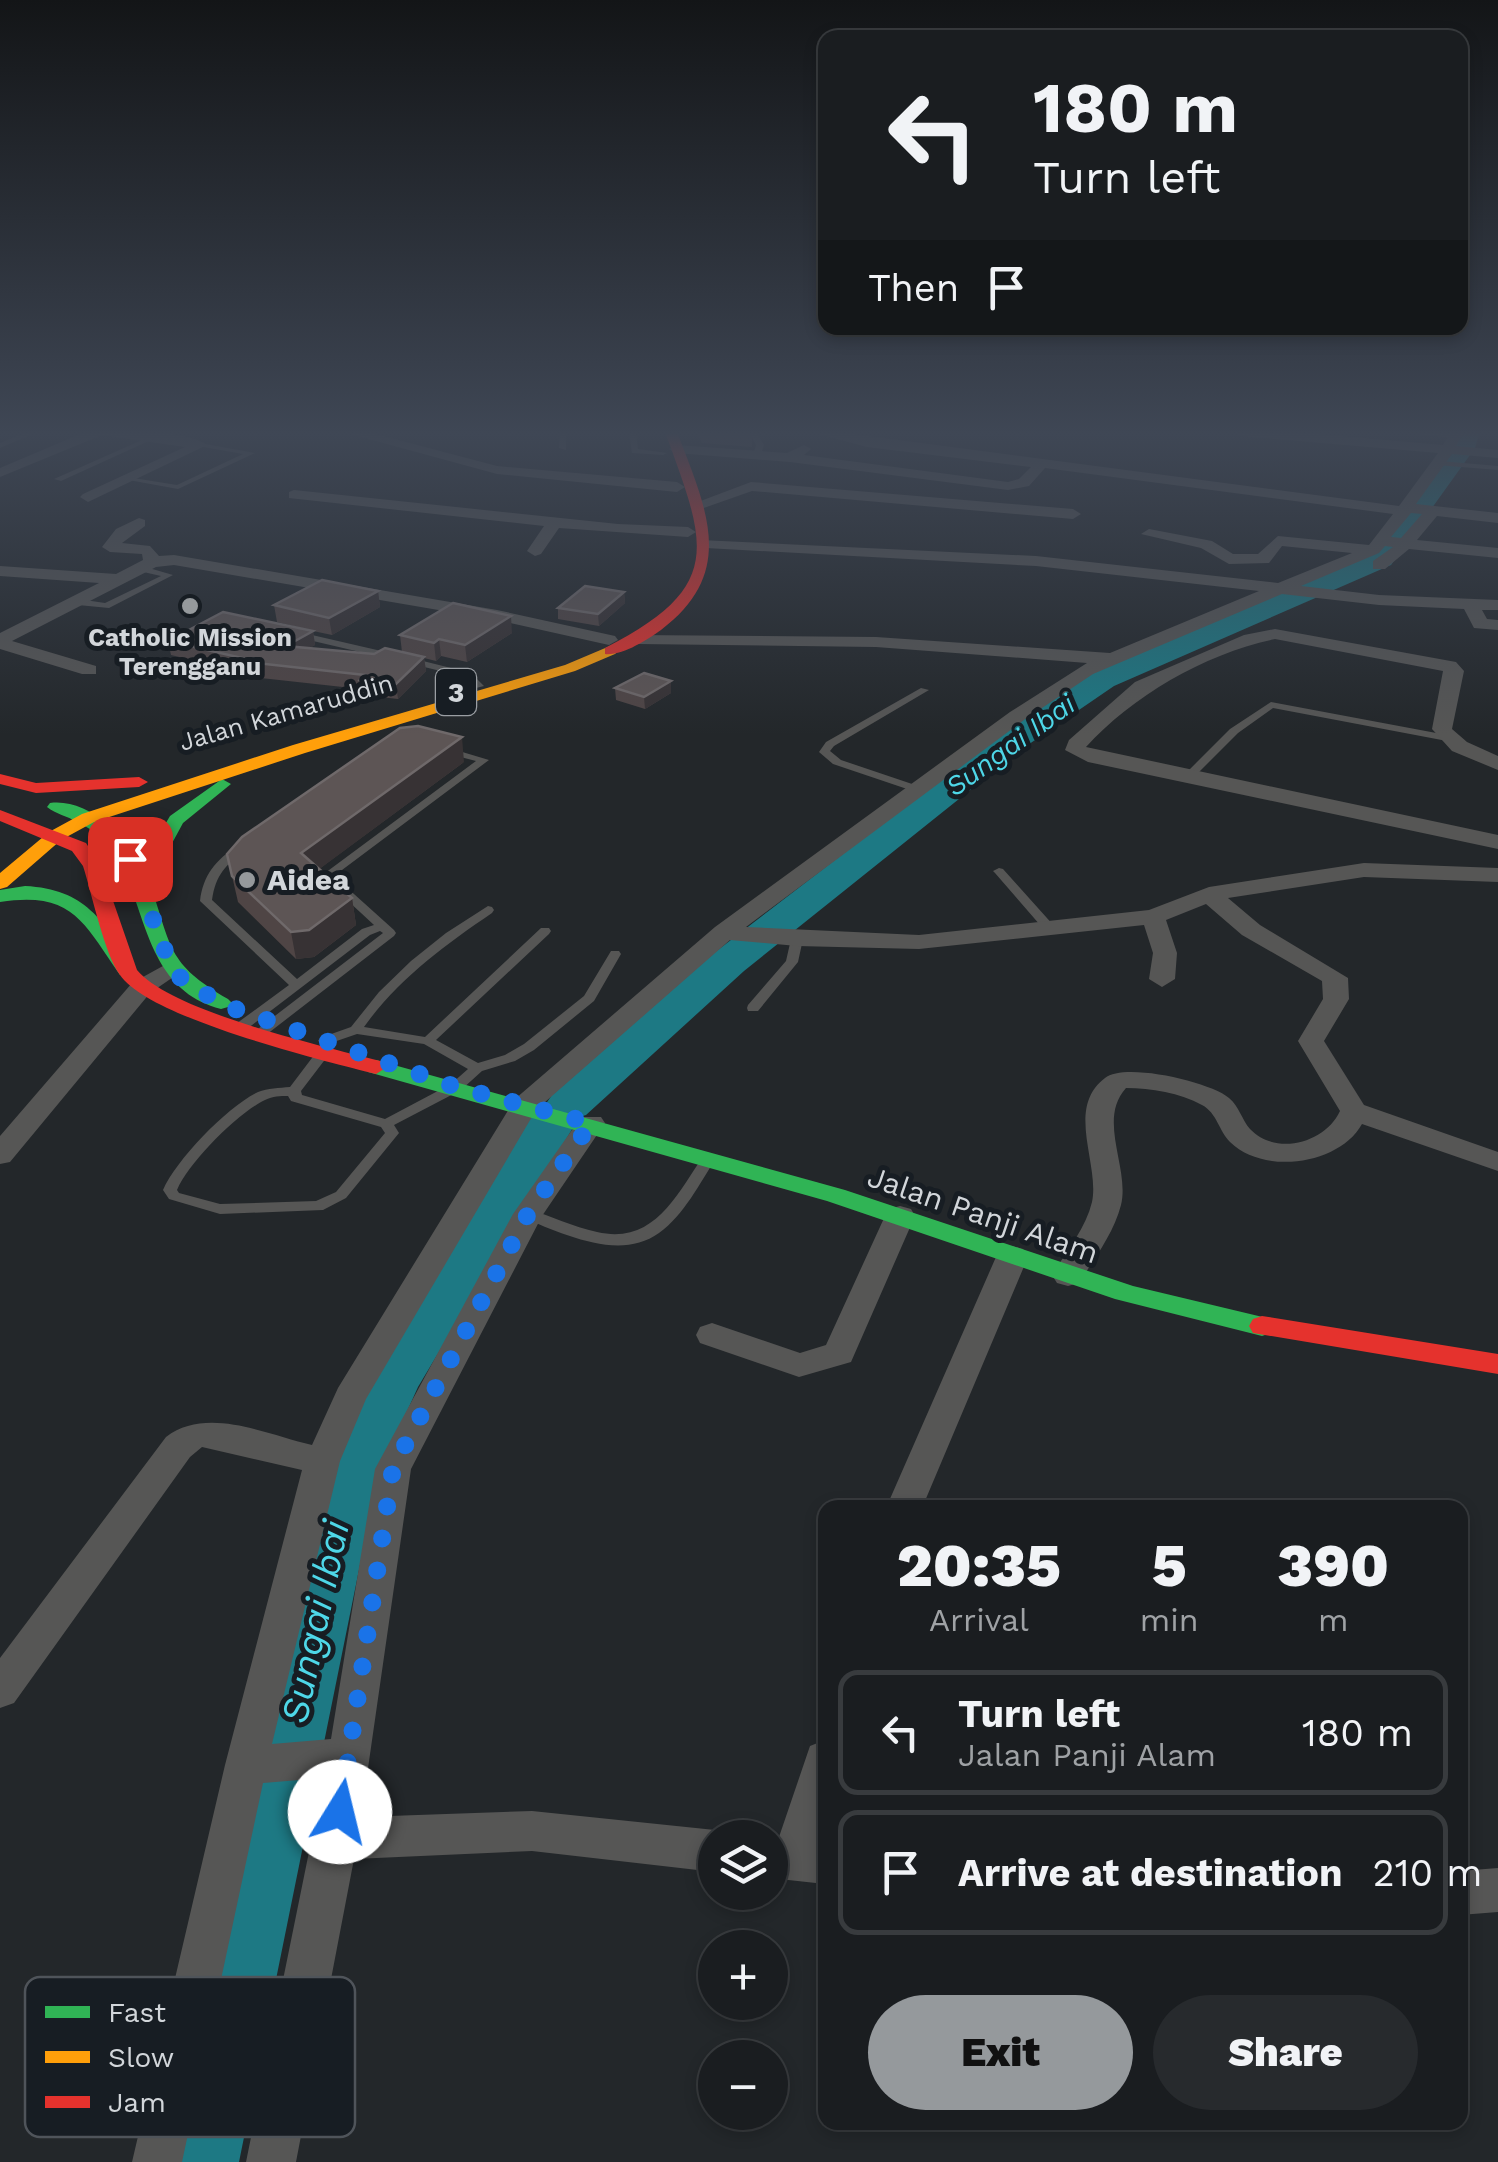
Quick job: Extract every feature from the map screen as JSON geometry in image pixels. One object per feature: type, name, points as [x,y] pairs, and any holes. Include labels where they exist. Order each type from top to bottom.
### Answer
[{"type":"main road","name":"Jalan Kamaruddin","points":[[88,818],[299,749],[570,668],[638,639],[678,610],[704,572],[695,533]]},
{"type":"main road","name":"Jalan Kamaruddin","points":[[29,826],[61,809],[141,782],[479,686],[610,640],[664,603],[679,583],[697,533]]},
{"type":"main road","points":[[138,888],[168,833],[188,810],[241,774],[299,749]]},
{"type":"main road","points":[[0,779],[36,788],[141,782]]},
{"type":"main road","points":[[0,788],[88,818],[113,834],[130,859],[172,969]]},
{"type":"main road","points":[[0,815],[79,847],[92,866],[134,979]]},
{"type":"main road","name":"3","points":[[0,883],[55,836],[88,818]]},
{"type":"main road","name":"3","points":[[0,841],[29,826]]},
{"type":"main road","points":[[0,896],[51,888],[70,896],[134,979]]},
{"type":"main road","name":"Jalan Panji Alam","points":[[172,969],[186,983],[256,1026]]},
{"type":"main road","name":"Jalan Panji Alam","points":[[134,979],[256,1026],[900,1216],[1136,1298],[1242,1322],[1498,1364]]},
{"type":"street","points":[[124,533],[109,544],[149,551],[147,565]]},
{"type":"street","points":[[535,552],[548,533]]},
{"type":"street","points":[[658,533],[1294,585],[1324,594],[1474,611],[1498,605]]},
{"type":"street","points":[[203,1977],[322,1461],[350,1397],[525,1105],[725,932],[1086,670],[1294,585],[1380,544],[1388,533]]},
{"type":"street","points":[[1324,594],[1393,557],[1413,533]]},
{"type":"street","points":[[1149,534],[1206,544],[1220,556],[1255,562],[1294,585]]},
{"type":"street","points":[[1255,562],[1278,541],[1404,543],[1498,552]]},
{"type":"street","points":[[0,641],[147,565],[174,560],[497,615],[610,640]]},
{"type":"street","points":[[0,571],[121,579]]},
{"type":"street","points":[[1474,611],[1480,624],[1498,625]]},
{"type":"street","points":[[1498,764],[1448,738],[1442,729],[1455,671],[1449,666],[1292,635],[1261,636],[1142,686],[1076,744],[1075,750],[1088,756],[1498,842]]},
{"type":"street","points":[[638,639],[895,642],[1112,659]]},
{"type":"street","points":[[0,641],[89,670]]},
{"type":"street","points":[[725,932],[796,939],[919,942],[1153,918],[1209,894],[1364,870],[1498,875]]},
{"type":"street","points":[[1209,894],[1251,930],[1335,978],[1336,1000],[1312,1041],[1354,1111],[1498,1162]]},
{"type":"street","points":[[1153,918],[1165,953],[1162,980]]},
{"type":"street","points":[[0,1155],[134,979],[172,969]]},
{"type":"street","points":[[1068,1276],[1107,1205],[1100,1123],[1112,1086],[1121,1079],[1135,1078],[1211,1098],[1222,1106],[1241,1137],[1263,1148],[1294,1152],[1319,1147],[1343,1132],[1354,1111]]},
{"type":"street","points":[[308,1977],[336,1839],[333,1759],[393,1468],[528,1214],[591,1123]]},
{"type":"street","points":[[712,1335],[799,1365],[839,1353],[900,1216]]},
{"type":"street","points":[[907,1500],[1012,1257]]},
{"type":"street","points":[[0,1690],[178,1447],[191,1437],[206,1433],[322,1461]]},
{"type":"street","points":[[255,1764],[333,1759]]},
{"type":"street","points":[[796,1860],[818,1783]]},
{"type":"street","points":[[336,1839],[532,1831],[698,1849]]},
{"type":"street","points":[[1468,1892],[1498,1890]]},
{"type":"street","points":[[158,2162],[164,2137]]},
{"type":"street","points":[[271,2162],[276,2137]]},
{"type":"lane","points":[[78,602],[106,606],[169,574],[147,565]]},
{"type":"lane","points":[[279,630],[468,675],[479,686]]},
{"type":"lane","points":[[918,789],[837,762],[824,752],[830,744],[924,690]]},
{"type":"lane","points":[[1188,777],[1234,730],[1271,705],[1448,738]]},
{"type":"lane","points":[[331,740],[376,735],[391,738]]},
{"type":"lane","points":[[256,1026],[390,933],[327,876],[484,760],[437,748]]},
{"type":"lane","points":[[256,838],[222,860],[208,880],[206,901],[297,985]]},
{"type":"lane","points":[[999,871],[1050,930]]},
{"type":"lane","points":[[294,1091],[296,1098],[386,1124],[392,1133],[341,1194],[318,1206],[220,1209],[174,1196],[170,1190],[181,1165],[266,1094],[294,1091],[324,1047],[356,1030],[378,996],[443,941],[488,910]]},
{"type":"lane","points":[[256,1026],[297,985],[366,932],[382,926]]},
{"type":"lane","points":[[428,1042],[544,931]]},
{"type":"lane","points":[[753,1008],[792,962],[796,939]]},
{"type":"lane","points":[[386,1124],[456,1087],[477,1068],[510,1058],[528,1047],[589,998],[615,954]]},
{"type":"lane","points":[[356,1030],[428,1042],[477,1068]]},
{"type":"lane","points":[[528,1214],[592,1239],[628,1241],[657,1230],[672,1216],[709,1158]]},
{"type":"building","points":[[322,580],[378,591],[329,618],[274,605]]},
{"type":"building","points":[[585,586],[624,592],[598,614],[558,608]]},
{"type":"building","points":[[453,603],[511,616],[465,645],[400,635]]},
{"type":"building","points":[[223,612],[313,631],[286,646],[374,654],[385,648],[424,657],[396,684],[360,680],[365,675],[248,662],[251,660],[168,641]]},
{"type":"building","points":[[644,673],[671,681],[644,697],[615,688]]},
{"type":"building","points":[[418,726],[462,737],[301,853],[352,898],[309,930],[291,932],[232,876],[227,854],[242,837],[400,728]]},
{"type":"waterway","name":"Sungai Ibai","points":[[569,1105],[729,962],[1007,744],[1102,679],[1381,559],[1400,533]]},
{"type":"waterway","name":"Sungai Ibai","points":[[237,1977],[347,1476],[390,1383],[549,1126]]},
{"type":"waterway","name":"Sungai Ibai","points":[[196,2162],[202,2137]]},
{"type":"traffic: fast","points":[[138,888],[176,820],[222,784]]},
{"type":"traffic: fast","points":[[56,807],[81,816],[115,839],[134,868],[169,964],[186,982],[221,1003]]},
{"type":"traffic: fast","points":[[0,896],[25,892],[63,898],[90,919],[127,971]]},
{"type":"traffic: fast","points":[[376,1067],[836,1195],[1124,1293],[1262,1326]]},
{"type":"traffic: slow","points":[[0,883],[55,836],[88,818],[299,749],[570,668],[610,651]]},
{"type":"traffic: jam","points":[[610,651],[651,630],[679,609],[696,586],[703,561],[703,533]]},
{"type":"traffic: jam","points":[[0,779],[36,788],[139,782]]},
{"type":"traffic: jam","points":[[0,815],[79,847],[92,866],[127,971],[141,988],[238,1029],[376,1067]]},
{"type":"traffic: jam","points":[[1262,1326],[1498,1364]]},
{"type":"place","name":"Catholic Mission Terengganu","points":[[190,606]]},
{"type":"place","name":"Aidea","points":[[247,880]]},
{"type":"route","points":[[130,859],[172,969],[206,995],[227,1006],[456,1087],[591,1123],[528,1214],[393,1468],[340,1812]]}]
